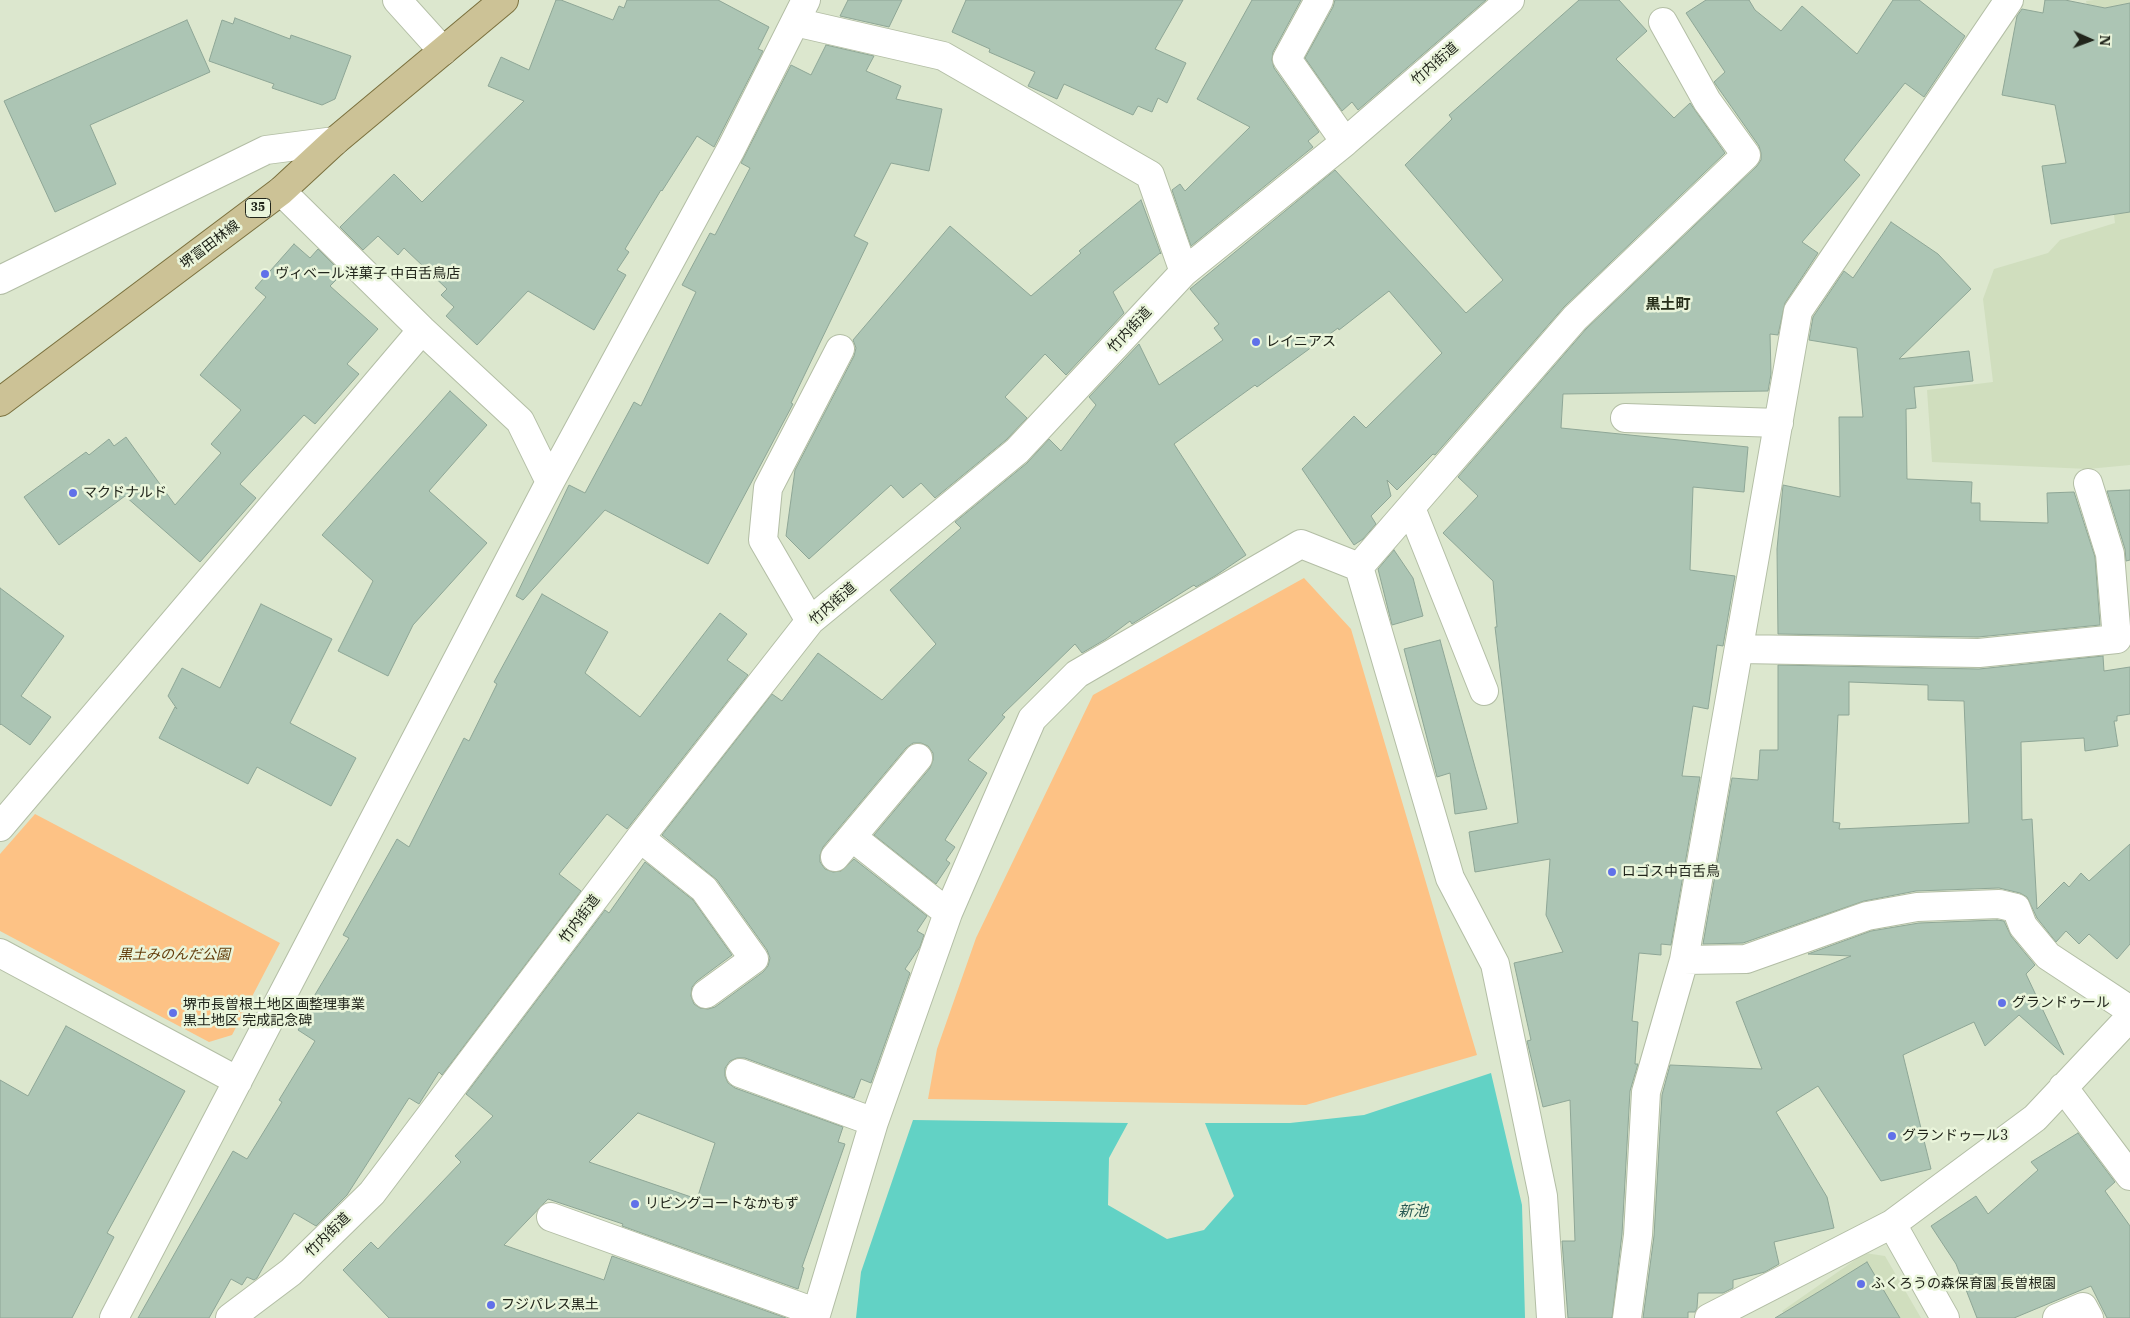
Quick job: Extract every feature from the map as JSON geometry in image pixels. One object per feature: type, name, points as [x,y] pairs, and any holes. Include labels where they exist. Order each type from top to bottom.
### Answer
[{"type":"main road","name":"堺富田林線","points":[[0,402],[281,191],[335,141],[504,0]]},
{"type":"street","points":[[398,0],[444,51]]},
{"type":"street","points":[[1319,0],[1287,59],[1345,142]]},
{"type":"street","name":"竹内街道","points":[[230,1318],[291,1272],[372,1192],[640,838],[810,621],[1018,450],[1184,272],[1345,142],[1510,0]]},
{"type":"street","points":[[1627,1318],[1638,1235],[1646,1092],[1684,960],[1798,311],[2009,0]]},
{"type":"street","points":[[114,1318],[550,482],[731,149],[800,11],[943,56],[1150,175],[1184,272]]},
{"type":"street","points":[[1359,567],[1575,318],[1746,155],[1707,101],[1663,22]]},
{"type":"street","points":[[0,280],[266,150],[335,141]]},
{"type":"street","points":[[281,191],[422,330],[520,421],[550,482]]},
{"type":"street","points":[[0,827],[422,330]]},
{"type":"street","points":[[810,621],[763,540],[768,488],[840,349]]},
{"type":"street","points":[[1625,418],[1779,423]]},
{"type":"street","points":[[1739,649],[1979,653],[2117,639],[2110,554],[2088,483]]},
{"type":"street","points":[[1411,508],[1484,692]]},
{"type":"street","points":[[551,1217],[815,1315],[874,1122],[948,913],[1032,719],[1077,674],[1301,544],[1359,567]]},
{"type":"street","points":[[1359,567],[1450,878],[1495,964],[1544,1196],[1551,1318]]},
{"type":"street","points":[[918,758],[843,847],[948,913]]},
{"type":"street","points":[[640,838],[704,889],[754,959],[706,994]]},
{"type":"street","points":[[1684,960],[1746,959],[1867,916],[1917,907],[1999,904],[2016,908],[2023,926],[2048,956],[2130,1010]]},
{"type":"street","points":[[0,953],[238,1081]]},
{"type":"street","points":[[1709,1318],[1892,1224],[2035,1118],[2130,1017]]},
{"type":"street","points":[[740,1074],[874,1122]]},
{"type":"street","points":[[2064,1087],[2130,1176]]},
{"type":"street","points":[[1892,1224],[1945,1318]]},
{"type":"street","points":[[2057,1318],[2083,1307],[2089,1318]]},
{"type":"shaded area","points":[[2130,0],[2130,465],[2088,469],[1932,462],[1927,390],[1993,382],[1983,299],[1994,269],[2048,253],[2060,240],[2115,223],[2104,135],[2117,133],[2086,1]]},
{"type":"shaded area","name":"ふくろうの森保育園 長曽根園","points":[[1865,1253],[1885,1256],[1921,1318],[1787,1318],[1782,1311]]},
{"type":"green space","points":[[1304,578],[1351,629],[1477,1055],[1306,1105],[928,1099],[937,1049],[976,938],[1093,695]]},
{"type":"green space","name":"黒土みのんだ公園","points":[[35,814],[280,943],[232,1035],[209,1042],[0,931],[0,854]]},
{"type":"water","name":"新池","points":[[1491,1073],[1522,1205],[1525,1318],[856,1318],[861,1272],[913,1120],[1128,1123],[1109,1158],[1108,1205],[1167,1239],[1204,1230],[1234,1196],[1205,1123],[1290,1123],[1364,1115]]},
{"type":"building","points":[[556,0],[561,0],[613,20],[619,6],[624,8],[627,0],[718,0],[769,27],[758,49],[763,51],[714,147],[697,136],[625,249],[629,252],[617,270],[626,275],[594,330],[528,291],[477,345],[446,316],[454,307],[441,295],[447,289],[404,248],[398,255],[378,236],[363,250],[340,227],[394,174],[422,202],[524,101],[488,86],[501,57],[529,70]]},
{"type":"building","points":[[848,0],[902,0],[889,27],[840,16]]},
{"type":"building","points":[[966,0],[1183,0],[1155,49],[1186,63],[1167,103],[1158,98],[1152,112],[1138,106],[1133,115],[1064,84],[1057,99],[1028,86],[1035,72],[989,52],[990,49],[952,32]]},
{"type":"building","points":[[1252,0],[1301,0],[1273,52],[1272,60],[1274,68],[1319,132],[1308,141],[1313,147],[1191,246],[1172,190],[1180,184],[1185,191],[1250,127],[1197,99]]},
{"type":"building","points":[[1335,0],[1486,0],[1358,110],[1352,102],[1342,111],[1305,58]]},
{"type":"building","points":[[1579,0],[1619,0],[1647,31],[1616,59],[1674,118],[1690,103],[1725,153],[1564,307],[1435,455],[1433,454],[1397,490],[1387,480],[1391,496],[1371,516],[1376,524],[1363,539],[1354,545],[1302,469],[1354,416],[1366,428],[1442,353],[1389,291],[1339,330],[1338,328],[1257,387],[1255,385],[1174,444],[1246,555],[1215,576],[1196,587],[1194,585],[1132,624],[1130,621],[1106,639],[1082,653],[1075,644],[1002,715],[1005,717],[968,760],[987,773],[945,840],[955,847],[946,860],[950,863],[936,884],[874,835],[930,768],[933,753],[928,746],[921,743],[913,743],[906,748],[823,847],[820,862],[825,869],[833,872],[841,871],[854,859],[927,916],[917,931],[924,935],[920,947],[905,969],[910,973],[871,1083],[861,1079],[854,1098],[745,1058],[737,1058],[730,1061],[725,1068],[725,1076],[728,1083],[735,1088],[843,1127],[838,1142],[845,1144],[802,1267],[804,1268],[798,1289],[622,1226],[623,1224],[548,1199],[504,1245],[604,1280],[612,1256],[786,1318],[389,1318],[343,1270],[371,1242],[378,1249],[461,1162],[455,1156],[493,1116],[466,1094],[605,910],[609,913],[645,862],[693,900],[732,955],[697,981],[692,987],[691,996],[694,1004],[700,1008],[708,1009],[715,1007],[763,972],[768,966],[770,958],[767,950],[717,880],[662,835],[772,694],[782,701],[818,653],[882,700],[936,644],[890,590],[961,528],[955,522],[1027,463],[1049,439],[1061,451],[1096,405],[1089,397],[1139,344],[1159,385],[1223,340],[1214,328],[1219,324],[1190,289],[1335,170],[1466,313],[1503,280],[1405,165],[1452,119],[1449,115]],"holes":[[[638,1113],[715,1143],[697,1199],[589,1162]]]},
{"type":"building","points":[[1706,0],[1749,0],[1755,10],[1781,31],[1802,6],[1857,54],[1893,0],[1919,0],[1965,36],[1924,97],[1905,83],[1844,160],[1860,175],[1802,242],[1818,253],[1785,303],[1778,335],[1770,334],[1771,374],[1768,391],[1563,394],[1561,428],[1748,447],[1744,492],[1693,487],[1690,570],[1735,576],[1723,646],[1717,645],[1708,709],[1693,706],[1682,776],[1700,777],[1671,945],[1661,944],[1661,955],[1639,953],[1632,1021],[1638,1022],[1635,1064],[1638,1064],[1630,1091],[1622,1234],[1612,1318],[1568,1318],[1562,1241],[1575,1241],[1570,1100],[1543,1107],[1527,1041],[1531,1040],[1514,963],[1563,952],[1546,915],[1550,859],[1475,872],[1469,832],[1518,823],[1495,627],[1497,627],[1493,581],[1443,533],[1478,496],[1458,477],[1586,329],[1757,166],[1761,160],[1759,146],[1714,82],[1725,72],[1686,13]]},
{"type":"building","points":[[2045,0],[2065,0],[2105,8],[2130,3],[2130,212],[2051,224],[2042,166],[2066,163],[2055,105],[2002,95],[2017,16],[2022,9],[2043,13]]},
{"type":"building","points":[[235,18],[290,39],[291,35],[351,56],[335,99],[322,105],[272,88],[274,84],[209,61],[222,20],[233,24]]},
{"type":"building","points":[[187,20],[210,72],[90,125],[116,184],[55,212],[4,101]]},
{"type":"building","points":[[826,45],[874,56],[866,71],[901,86],[896,99],[942,109],[929,171],[891,163],[854,236],[868,243],[791,403],[793,404],[708,564],[605,510],[523,600],[516,596],[569,485],[585,493],[634,402],[641,406],[696,292],[682,285],[710,233],[715,235],[750,168],[741,163],[791,65],[811,75]]},
{"type":"building","points":[[1141,200],[1161,254],[1113,292],[1124,313],[1066,375],[1045,354],[1005,397],[1027,418],[1006,440],[935,498],[921,483],[903,498],[891,485],[809,559],[786,536],[795,470],[854,356],[856,348],[853,340],[950,226],[1031,296],[1081,253],[1079,251]]},
{"type":"building","points":[[1891,222],[1938,254],[1971,289],[1899,359],[1969,351],[1973,381],[1914,387],[1916,408],[1906,409],[1907,479],[1972,482],[1971,503],[1980,503],[1980,521],[2048,523],[2047,493],[2074,492],[2095,557],[2100,625],[1978,637],[1778,634],[1777,549],[1783,485],[1840,497],[1839,417],[1863,417],[1857,348],[1809,340],[1813,317],[1844,271],[1853,278]]},
{"type":"building","points":[[294,244],[310,258],[318,249],[341,272],[330,286],[378,329],[347,364],[359,374],[315,424],[304,415],[240,484],[256,498],[200,562],[125,496],[59,545],[24,497],[86,452],[89,455],[109,439],[114,446],[126,437],[175,505],[221,453],[211,444],[241,410],[200,375],[266,297],[255,288]]},
{"type":"building","points":[[450,391],[487,425],[429,491],[487,543],[413,625],[388,676],[338,651],[373,581],[322,535]]},
{"type":"building","points":[[2130,490],[2130,560],[2126,561],[2125,549],[2107,491]]},
{"type":"building","points":[[1394,550],[1413,578],[1423,616],[1392,625],[1378,569]]},
{"type":"building","points":[[0,588],[64,636],[21,696],[51,717],[30,745],[0,725]]},
{"type":"building","points":[[542,594],[608,632],[585,673],[640,717],[720,613],[747,634],[727,660],[748,675],[627,829],[607,814],[559,874],[581,891],[442,1075],[439,1072],[419,1104],[409,1098],[347,1195],[316,1226],[294,1213],[257,1278],[254,1280],[247,1277],[242,1285],[231,1279],[209,1318],[138,1318],[233,1151],[247,1159],[282,1102],[279,1100],[315,1041],[298,1030],[314,1006],[310,1003],[349,938],[343,935],[397,839],[409,847],[464,738],[469,741],[497,684],[494,682]]},
{"type":"building","points":[[261,604],[332,639],[290,723],[356,758],[331,806],[257,767],[248,784],[159,738],[175,707],[177,709],[168,696],[182,668],[220,688]]},
{"type":"building","points":[[1440,640],[1487,809],[1455,814],[1450,773],[1437,777],[1404,649]]},
{"type":"building","points":[[2103,656],[2104,671],[2130,667],[2130,714],[2117,716],[2117,721],[2114,721],[2118,746],[2085,751],[2084,738],[2021,742],[2022,820],[2032,819],[2037,909],[2064,882],[2069,887],[2081,873],[2089,881],[2130,844],[2130,944],[2117,959],[2089,934],[2079,944],[2066,931],[2056,942],[2037,918],[2027,897],[2020,893],[1999,888],[1916,891],[1864,901],[1743,943],[1703,944],[1732,778],[1758,780],[1760,750],[1778,750],[1778,665],[1979,669]],"holes":[[[1849,682],[1928,685],[1928,700],[1964,701],[1969,823],[1839,829],[1840,823],[1833,822],[1838,715],[1849,715]]]},
{"type":"building","points":[[2004,921],[2011,936],[2035,965],[2026,974],[2064,1055],[2019,1015],[1985,1046],[1974,1022],[1903,1055],[1931,1169],[1881,1181],[1818,1086],[1776,1112],[1827,1197],[1834,1228],[1774,1242],[1779,1264],[1765,1272],[1733,1280],[1733,1288],[1723,1293],[1698,1293],[1697,1308],[1695,1312],[1688,1312],[1688,1318],[1643,1318],[1654,1236],[1662,1095],[1670,1065],[1762,1069],[1736,1002],[1851,956],[1808,954],[1871,931],[1919,923]]},
{"type":"building","points":[[66,1026],[185,1091],[107,1233],[114,1237],[72,1318],[0,1318],[0,1080],[28,1096]]},
{"type":"building","points":[[2078,1133],[2115,1182],[2105,1191],[2130,1226],[2130,1318],[2107,1318],[2091,1286],[2014,1318],[1977,1318],[1956,1264],[1931,1226],[1976,1196],[1988,1214],[2038,1170],[2031,1162]]},
{"type":"building","name":"ふくろうの森保育園 長曽根園","points":[[1867,1262],[1900,1318],[1775,1318],[1830,1285]]},
{"type":"place","name":"ヴィベール洋菓子 中百舌鳥店","points":[[265,274]]},
{"type":"place","name":"レイニアス","points":[[1256,342]]},
{"type":"place","name":"マクドナルド","points":[[73,493]]},
{"type":"place","name":"ロゴス中百舌鳥","points":[[1612,872]]},
{"type":"place","name":"グランドゥール","points":[[2002,1003]]},
{"type":"place","name":"堺市長曽根土地区画整理事業 黒土地区 完成記念碑","points":[[173,1013]]},
{"type":"place","name":"グランドゥール3","points":[[1892,1136]]},
{"type":"place","name":"リビングコートなかもず","points":[[635,1204]]},
{"type":"place","name":"ふくろうの森保育園 長曽根園","points":[[1861,1284]]},
{"type":"place","name":"フジパレス黒土","points":[[491,1305]]},
{"type":"district","name":"黒土町","points":[[1668,305]]}]
